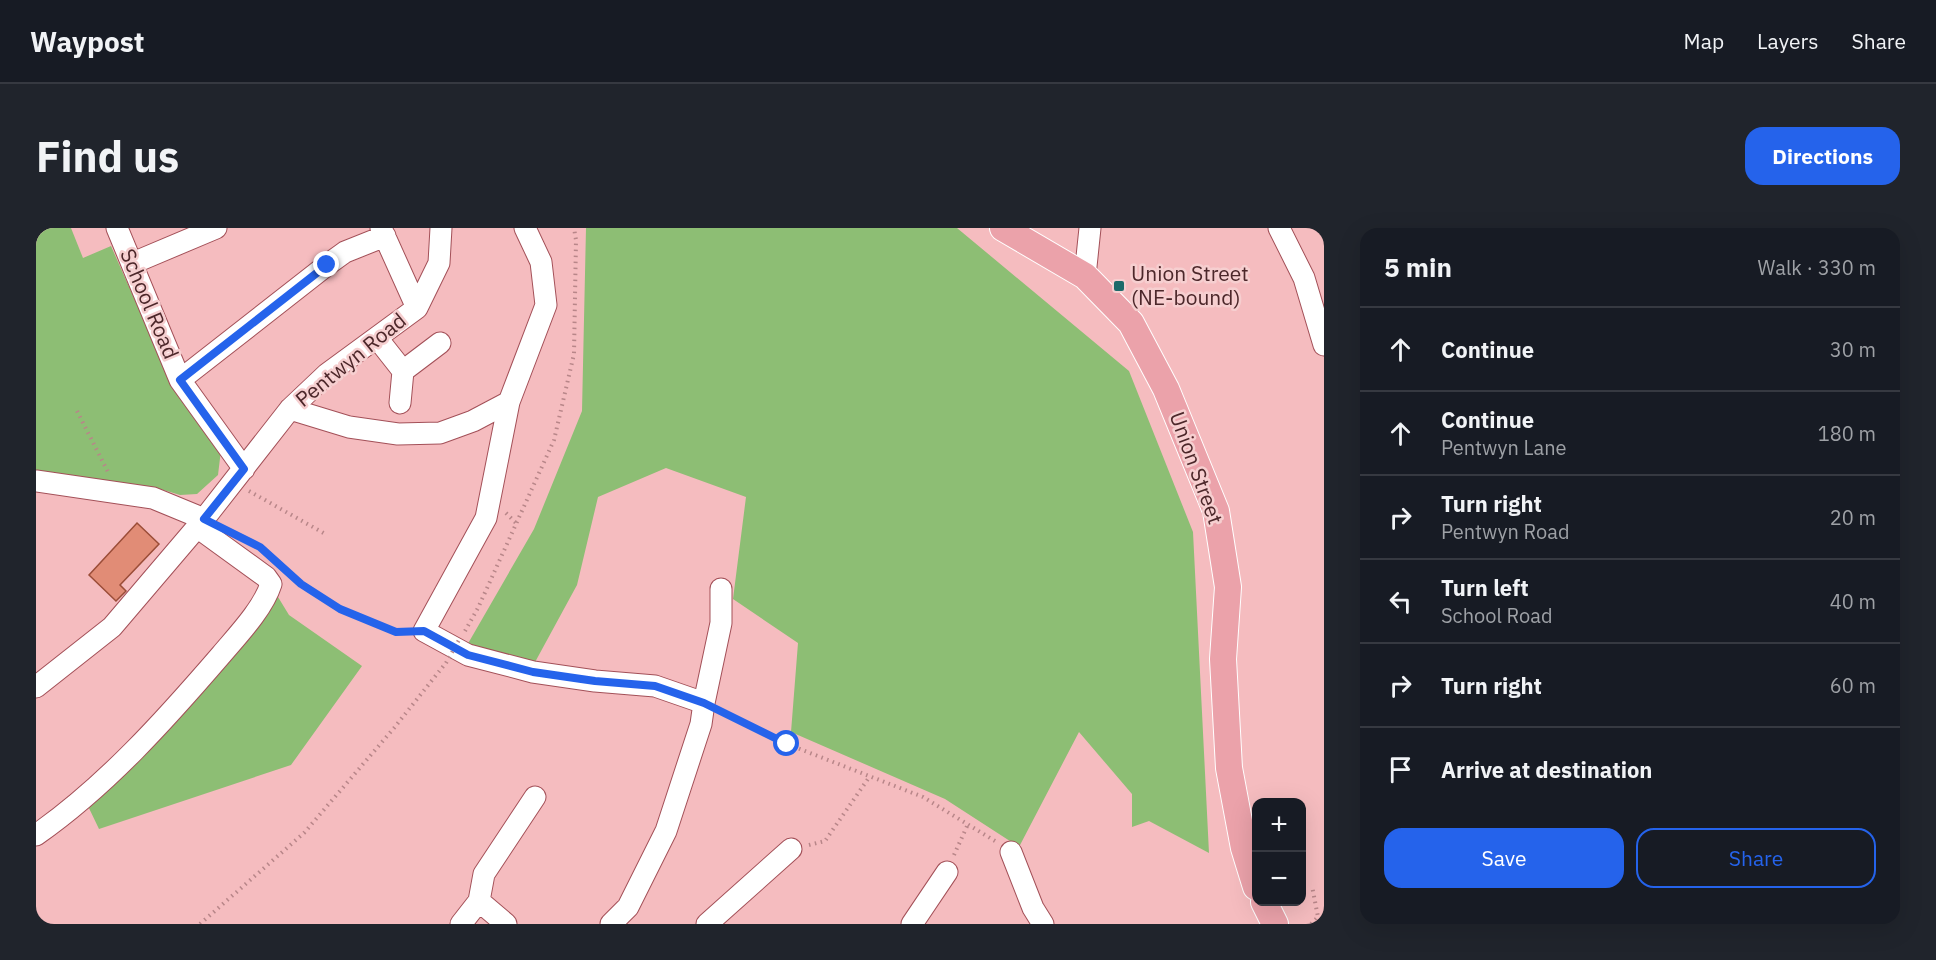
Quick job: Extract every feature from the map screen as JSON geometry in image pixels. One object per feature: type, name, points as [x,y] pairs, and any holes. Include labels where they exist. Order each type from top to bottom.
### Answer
[{"type":"main road","name":"Union Street","points":[[1003,228],[1085,276],[1131,323],[1166,388],[1216,511],[1228,587],[1223,659],[1229,768],[1244,848],[1252,872]]},
{"type":"main road","points":[[1266,906],[1275,924]]},
{"type":"street","name":"School Road","points":[[117,228],[180,380],[239,475]]},
{"type":"street","points":[[133,264],[216,228]]},
{"type":"street","name":"Pentwyn Road","points":[[36,687],[112,627],[200,523],[290,409],[327,374],[417,308],[439,263],[441,228]]},
{"type":"street","points":[[525,228],[541,262],[546,305],[509,402],[486,518],[424,631],[468,655],[533,672],[595,681],[655,686],[704,703]]},
{"type":"street","points":[[1085,276],[1090,228]]},
{"type":"street","points":[[1279,228],[1304,278],[1324,345]]},
{"type":"street","points":[[180,380],[345,252],[383,232],[417,308]]},
{"type":"street","points":[[377,338],[403,372],[400,403]]},
{"type":"street","points":[[403,372],[440,343]]},
{"type":"street","points":[[290,409],[349,428],[398,434],[440,434],[473,421],[509,402]]},
{"type":"street","points":[[36,481],[153,498],[200,523],[266,577],[271,584],[268,594],[241,632],[175,706],[72,810],[36,835]]},
{"type":"street","points":[[612,924],[628,907],[666,831],[700,724],[721,622],[721,589]]},
{"type":"street","points":[[461,924],[479,901],[483,874],[535,797]]},
{"type":"street","points":[[707,924],[790,849]]},
{"type":"street","points":[[1011,852],[1033,908],[1043,924]]},
{"type":"street","points":[[912,924],[946,872]]},
{"type":"street","points":[[479,901],[506,924]]},
{"type":"path","points":[[200,924],[304,833],[446,663],[478,608],[554,440],[574,354],[576,240],[574,228]]},
{"type":"path","points":[[77,411],[108,470],[109,491]]},
{"type":"path","points":[[239,475],[327,535]]},
{"type":"path","points":[[288,573],[340,609],[396,632],[424,631]]},
{"type":"path","points":[[704,703],[787,744],[923,797],[1011,852]]},
{"type":"path","points":[[790,849],[825,841],[870,776]]},
{"type":"path","points":[[946,872],[968,824]]},
{"type":"path","points":[[1311,924],[1318,917],[1312,886]]},
{"type":"green space","points":[[36,228],[71,228],[83,258],[111,246],[173,386],[221,450],[218,475],[197,494],[180,495],[157,488],[36,476]]},
{"type":"green space","points":[[586,228],[957,228],[1129,371],[1193,532],[1209,853],[1149,821],[1132,827],[1132,794],[1079,732],[1019,847],[945,799],[791,732],[798,643],[733,599],[746,497],[666,468],[598,497],[577,585],[534,664],[466,647],[534,529],[582,411]]},
{"type":"green space","points":[[278,597],[289,615],[362,666],[291,765],[99,829],[87,804],[177,713]]},
{"type":"building","points":[[137,523],[159,544],[120,585],[126,591],[116,601],[89,575]]},
{"type":"place","name":"Union Street (NE-bound)","points":[[1119,286]]},
{"type":"route","points":[[327,265],[180,380],[244,469],[204,519],[260,547],[301,584],[340,609],[396,632],[424,631],[468,655],[533,672],[595,681],[655,686],[704,703],[787,744]]}]
